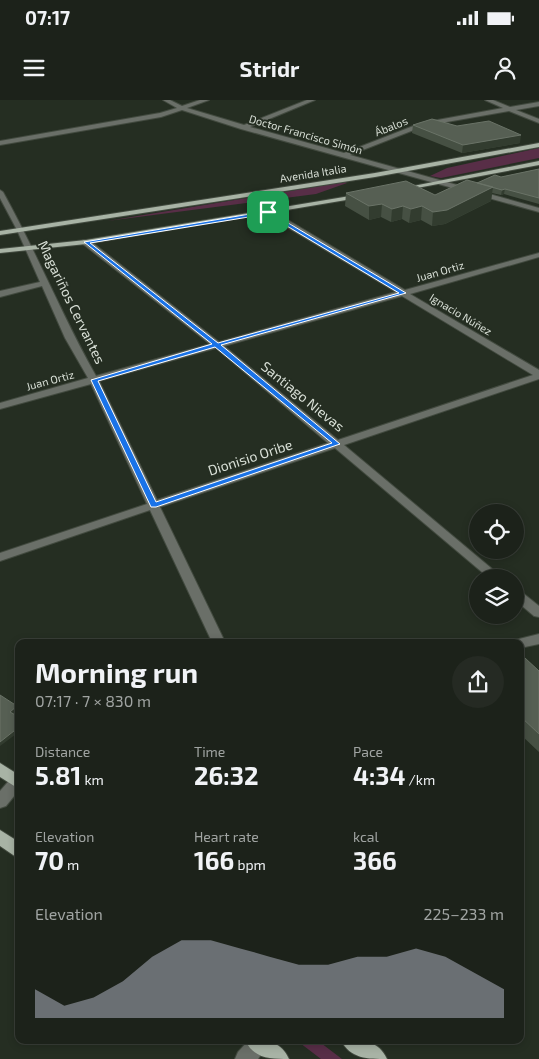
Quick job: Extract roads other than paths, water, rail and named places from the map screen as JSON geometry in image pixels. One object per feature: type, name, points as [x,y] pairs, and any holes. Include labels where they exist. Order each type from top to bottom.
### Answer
[{"type":"main road","name":"Avenida Italia","points":[[0,233],[396,171],[539,145]]},
{"type":"main road","points":[[424,179],[430,172],[468,158]]},
{"type":"main road","points":[[391,191],[539,163]]},
{"type":"main road","points":[[0,246],[86,242],[372,194]]},
{"type":"main road","points":[[0,251],[28,246]]},
{"type":"main road","points":[[0,769],[15,779]]},
{"type":"main road","points":[[0,837],[15,849]]},
{"type":"main road","points":[[261,1044],[279,1059]]},
{"type":"main road","points":[[356,1044],[377,1059]]},
{"type":"street","name":"Doctor Francisco Simón","points":[[166,100],[181,109],[243,128],[424,179]]},
{"type":"street","points":[[0,143],[152,116],[181,109],[206,100]]},
{"type":"street","points":[[243,128],[312,100]]},
{"type":"street","points":[[488,100],[539,121]]},
{"type":"street","name":"Ábalos","points":[[342,156],[423,124],[539,104]]},
{"type":"street","points":[[424,179],[539,210]]},
{"type":"street","name":"Magariños Cervantes","points":[[0,192],[21,230],[70,338],[94,380],[218,639]]},
{"type":"street","name":"Ignacio Núñez","points":[[268,212],[539,375]]},
{"type":"street","name":"Santiago Nievas","points":[[86,242],[216,345],[486,569]]},
{"type":"street","name":"Juan Ortiz","points":[[0,406],[539,255]]},
{"type":"street","points":[[0,294],[46,283]]},
{"type":"street","name":"Dionisio Oribe","points":[[0,557],[539,375]]},
{"type":"street","points":[[524,600],[539,613]]},
{"type":"street","points":[[524,642],[539,638]]},
{"type":"street","points":[[0,802],[15,784]]},
{"type":"street","points":[[245,1059],[255,1044]]}]
